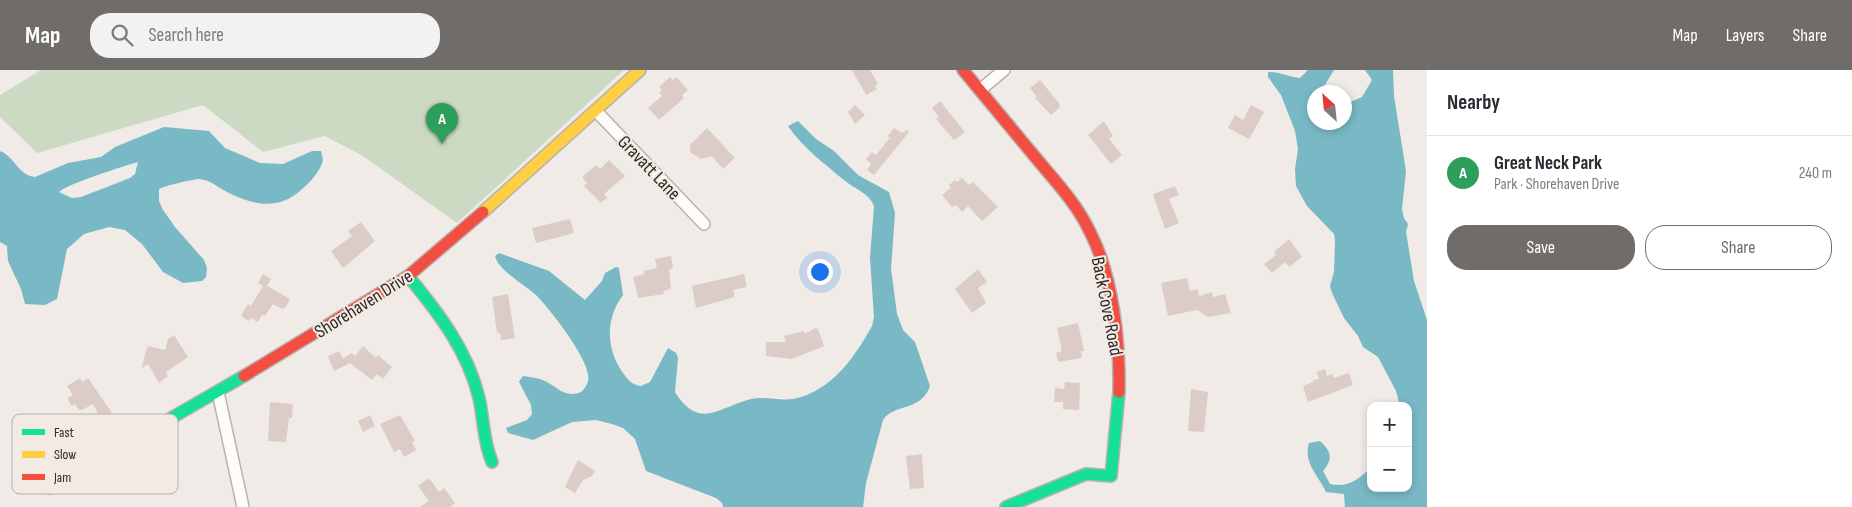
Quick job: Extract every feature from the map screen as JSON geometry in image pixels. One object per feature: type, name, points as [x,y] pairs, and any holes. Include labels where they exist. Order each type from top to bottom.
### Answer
[{"type":"street","name":"Shorehaven Drive","points":[[178,415],[408,276],[535,166],[640,70]]},
{"type":"street","name":"Back Cove Road","points":[[963,70],[1072,201],[1087,225],[1104,272],[1120,371],[1111,476],[1086,474],[1006,507]]},
{"type":"street","points":[[980,90],[1004,70]]},
{"type":"street","name":"Gravatt Lane","points":[[596,110],[704,224]]},
{"type":"street","points":[[408,276],[444,322],[467,362],[479,398],[485,444],[492,462]]},
{"type":"street","points":[[218,392],[243,507]]},
{"type":"green space","points":[[41,70],[624,70],[457,223],[363,156],[325,136],[263,152],[203,105],[37,153],[0,117],[0,95]]},
{"type":"water","points":[[1308,70],[1334,70],[1325,85],[1307,85],[1307,130],[1352,130],[1352,101],[1362,97],[1372,80],[1365,70],[1393,70],[1394,96],[1406,171],[1402,209],[1408,224],[1406,232],[1414,281],[1427,320],[1427,507],[1345,507],[1344,494],[1326,492],[1312,469],[1308,457],[1309,443],[1320,441],[1330,456],[1323,471],[1330,484],[1347,484],[1367,471],[1367,492],[1412,492],[1412,402],[1399,402],[1396,391],[1378,357],[1363,347],[1358,336],[1344,318],[1332,293],[1330,286],[1334,272],[1334,234],[1307,206],[1296,186],[1295,169],[1298,149],[1295,131],[1281,95],[1268,77],[1268,72],[1300,78]]},
{"type":"water","points":[[798,121],[816,139],[834,151],[858,175],[889,192],[895,213],[891,269],[897,314],[903,330],[915,342],[930,386],[920,400],[894,411],[883,420],[866,483],[863,507],[723,507],[722,503],[716,498],[646,471],[635,439],[623,428],[596,420],[572,422],[533,440],[508,433],[506,428],[527,420],[532,414],[531,405],[519,382],[523,376],[542,380],[561,391],[572,394],[584,389],[588,381],[588,373],[569,336],[536,295],[501,267],[495,256],[499,253],[549,271],[585,300],[602,281],[605,273],[616,267],[619,268],[623,295],[613,314],[610,334],[613,354],[617,364],[629,380],[635,385],[641,386],[650,382],[668,348],[676,353],[678,358],[675,392],[684,404],[693,411],[710,413],[756,398],[793,399],[819,389],[840,372],[858,350],[872,326],[874,317],[870,258],[874,206],[865,194],[845,181],[800,141],[788,126]]},
{"type":"water","points":[[164,127],[209,131],[225,148],[260,163],[283,164],[312,151],[321,151],[323,160],[317,173],[301,190],[292,197],[274,203],[265,204],[246,200],[210,182],[199,179],[159,189],[159,201],[163,210],[175,227],[204,260],[207,268],[206,277],[202,281],[183,283],[163,272],[142,244],[125,230],[109,227],[84,234],[67,249],[57,299],[45,305],[25,304],[21,289],[8,261],[7,246],[0,242],[0,151],[10,157],[25,173],[35,177],[68,163],[101,157],[115,147]],"holes":[[[138,162],[135,174],[130,178],[81,197],[72,198],[59,192],[84,180]]]},
{"type":"building","points":[[852,70],[870,70],[878,84],[875,86],[877,89],[866,95]]},
{"type":"building","points":[[670,77],[673,80],[676,77],[688,90],[682,95],[684,98],[659,120],[648,108],[662,96],[659,93],[662,90],[659,87]]},
{"type":"building","points":[[1040,80],[1059,103],[1060,107],[1051,115],[1035,98],[1037,97],[1030,88]]},
{"type":"building","points":[[940,101],[965,132],[954,140],[936,119],[939,117],[932,108]]},
{"type":"building","points":[[855,105],[865,115],[855,124],[848,112]]},
{"type":"building","points":[[1251,105],[1264,112],[1249,139],[1228,128],[1235,115],[1243,120]]},
{"type":"building","points":[[1104,121],[1113,136],[1109,139],[1122,155],[1111,164],[1088,135]]},
{"type":"building","points":[[707,128],[735,158],[723,169],[712,156],[701,159],[690,152],[690,145]]},
{"type":"building","points":[[894,128],[902,133],[907,130],[909,132],[874,175],[867,170],[871,164],[866,159],[872,152],[876,155],[889,139],[891,141],[888,136]]},
{"type":"building","points":[[609,160],[625,176],[604,194],[607,198],[601,203],[584,186],[587,183],[582,177],[596,165],[600,169]]},
{"type":"building","points":[[962,178],[969,185],[973,182],[998,207],[982,221],[968,206],[962,212],[956,205],[952,207],[942,195],[951,188],[949,185],[955,180],[957,182]]},
{"type":"building","points":[[1175,186],[1179,195],[1169,199],[1179,223],[1165,229],[1153,194]]},
{"type":"building","points":[[570,219],[574,233],[536,243],[532,228]]},
{"type":"building","points":[[361,222],[375,241],[343,268],[331,251],[352,236],[348,231]]},
{"type":"building","points":[[1289,239],[1302,257],[1289,267],[1285,262],[1272,273],[1264,264],[1276,255],[1274,252]]},
{"type":"building","points":[[671,256],[673,268],[669,270],[671,289],[663,291],[664,294],[638,298],[633,277],[644,274],[644,271],[657,268],[655,259]]},
{"type":"building","points":[[978,269],[987,282],[978,288],[986,303],[972,313],[955,289]]},
{"type":"building","points":[[263,274],[271,279],[267,286],[290,299],[286,307],[282,309],[273,304],[265,316],[262,315],[258,322],[251,318],[249,321],[241,316],[248,304],[251,306],[263,286],[258,283]]},
{"type":"building","points":[[744,274],[747,287],[733,290],[735,297],[696,308],[692,286]]},
{"type":"building","points":[[1187,278],[1190,291],[1198,289],[1199,296],[1212,292],[1213,297],[1225,294],[1231,313],[1208,317],[1197,310],[1168,316],[1161,283]]},
{"type":"building","points":[[508,294],[515,338],[501,340],[500,333],[497,333],[492,297]]},
{"type":"building","points":[[1078,323],[1084,351],[1081,351],[1082,358],[1058,362],[1056,353],[1062,351],[1057,328]]},
{"type":"building","points":[[815,328],[818,329],[824,346],[792,359],[766,356],[766,342],[786,342],[784,336],[804,331],[805,334]]},
{"type":"building","points":[[174,335],[188,357],[166,372],[168,376],[159,383],[148,364],[142,368],[145,354],[148,346],[165,350],[168,339]]},
{"type":"building","points":[[363,346],[376,358],[378,355],[392,367],[383,379],[377,374],[372,380],[350,363],[334,371],[328,356],[339,351],[343,359],[351,353],[355,356]]},
{"type":"building","points":[[1325,369],[1327,376],[1332,374],[1334,378],[1349,373],[1353,385],[1308,402],[1303,386],[1319,379],[1317,372]]},
{"type":"building","points":[[80,378],[82,382],[88,378],[112,413],[98,414],[93,404],[82,410],[79,410],[75,404],[72,406],[67,398],[73,395],[67,386]]},
{"type":"building","points":[[1065,382],[1080,383],[1079,410],[1063,409],[1063,402],[1054,402],[1055,388],[1064,389]]},
{"type":"building","points":[[1191,389],[1208,392],[1204,432],[1188,431]]},
{"type":"building","points":[[270,402],[293,404],[292,418],[289,418],[286,442],[268,441]]},
{"type":"building","points":[[370,415],[375,426],[363,432],[358,421]]},
{"type":"building","points":[[400,415],[415,441],[412,442],[416,450],[404,457],[400,449],[394,452],[380,424]]},
{"type":"building","points":[[922,454],[924,488],[910,489],[906,456]]},
{"type":"building","points":[[578,460],[595,471],[592,476],[583,480],[575,493],[565,487]]},
{"type":"building","points":[[429,478],[439,492],[444,488],[455,503],[450,507],[420,507],[429,501],[418,486]]},
{"type":"traffic: fast","points":[[408,276],[441,318],[460,348],[479,398],[485,438],[492,462]]},
{"type":"traffic: fast","points":[[178,414],[244,376]]},
{"type":"traffic: fast","points":[[1006,507],[1086,474],[1111,476],[1119,392]]},
{"type":"traffic: slow","points":[[483,212],[640,70]]},
{"type":"traffic: jam","points":[[963,70],[1066,194],[1090,232],[1098,249],[1114,310],[1119,392]]},
{"type":"traffic: jam","points":[[244,376],[408,276],[483,212]]},
{"type":"place","name":"Great Neck Park","points":[[442,144]]}]
